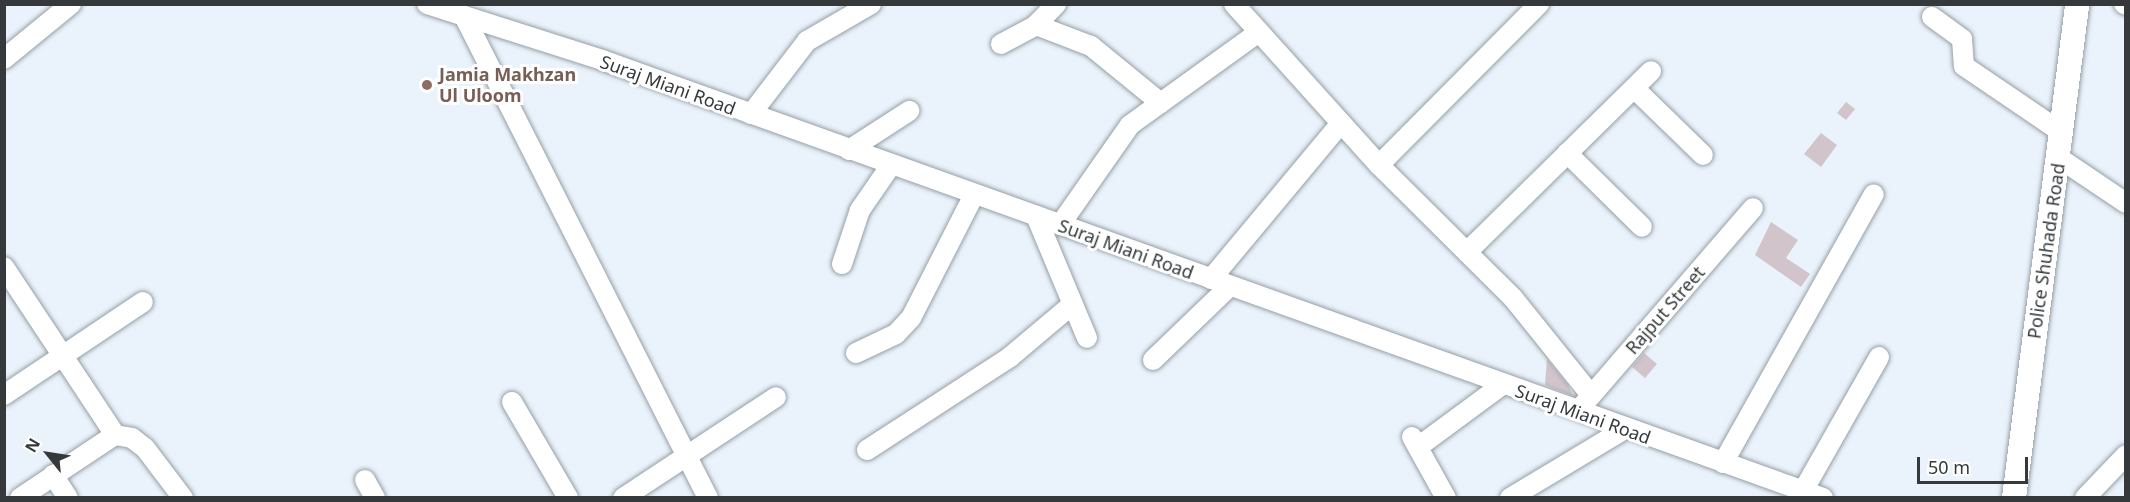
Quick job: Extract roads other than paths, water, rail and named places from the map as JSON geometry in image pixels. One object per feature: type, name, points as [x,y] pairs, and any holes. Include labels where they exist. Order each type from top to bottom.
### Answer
[{"type":"main road","name":"Police Shuhada Road","points":[[2014,498],[2078,4]]},
{"type":"street","points":[[4,59],[71,4]]},
{"type":"street","name":"Suraj Miani Road","points":[[427,4],[751,114],[1577,412],[1823,498]]},
{"type":"street","points":[[751,114],[807,41],[871,4]]},
{"type":"street","points":[[1001,44],[1035,25],[1056,4]]},
{"type":"street","points":[[1234,4],[1379,165],[1467,252],[1549,339],[1591,395]]},
{"type":"street","points":[[1379,165],[1539,4]]},
{"type":"street","points":[[464,16],[708,498]]},
{"type":"street","points":[[1932,16],[1962,39],[1964,66],[2061,132]]},
{"type":"street","points":[[1035,25],[1091,46],[1161,104]]},
{"type":"street","points":[[1060,225],[1112,145],[1161,104],[1259,32]]},
{"type":"street","points":[[1467,252],[1651,71]]},
{"type":"street","points":[[1634,87],[1703,155]]},
{"type":"street","points":[[849,150],[909,111]]},
{"type":"street","points":[[1211,279],[1341,123]]},
{"type":"street","points":[[1567,153],[1642,227]]},
{"type":"street","points":[[2059,158],[2126,203]]},
{"type":"street","points":[[842,264],[860,210],[891,165]]},
{"type":"street","points":[[1723,463],[1874,194]]},
{"type":"street","points":[[856,353],[896,334],[911,318],[975,195]]},
{"type":"street","name":"Rajput Street","points":[[1577,412],[1753,208]]},
{"type":"street","points":[[1036,216],[1087,338]]},
{"type":"street","points":[[4,267],[66,355],[115,435]]},
{"type":"street","points":[[1153,360],[1230,286]]},
{"type":"street","points":[[4,395],[143,302]]},
{"type":"street","points":[[867,450],[1010,357],[1073,304]]},
{"type":"street","points":[[1803,491],[1879,357]]},
{"type":"street","points":[[1446,498],[1414,441],[1502,385]]},
{"type":"street","points":[[623,498],[689,458],[776,397]]},
{"type":"street","points":[[512,402],[568,498]]},
{"type":"street","points":[[1510,498],[1625,429]]},
{"type":"street","points":[[20,498],[115,435],[132,438],[145,448],[183,498]]},
{"type":"street","points":[[2085,498],[2126,455]]},
{"type":"street","points":[[53,475],[68,498]]},
{"type":"street","points":[[364,480],[375,498]]},
{"type":"place","name":"Jamia Makhzan Ul Uloom","points":[[427,85]]}]
